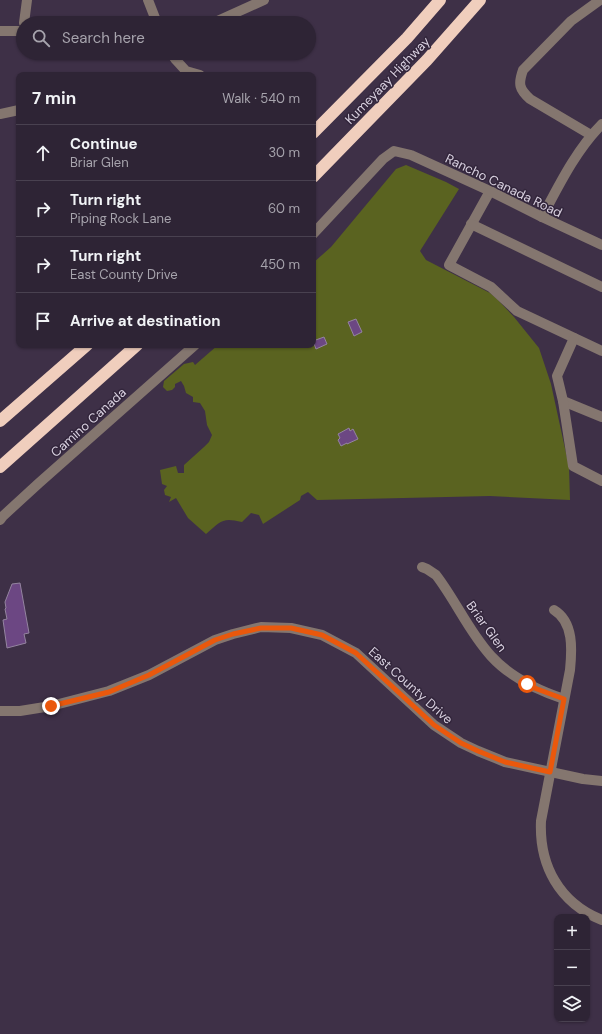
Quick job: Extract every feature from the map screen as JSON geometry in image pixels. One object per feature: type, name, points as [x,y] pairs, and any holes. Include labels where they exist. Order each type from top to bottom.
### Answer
[{"type":"highway","name":"Kumeyaay Highway","points":[[316,130],[407,38],[440,0]]},
{"type":"highway","name":"Kumeyaay Highway","points":[[316,174],[427,60],[480,0]]},
{"type":"highway","points":[[0,421],[84,348]]},
{"type":"highway","points":[[0,467],[134,348]]},
{"type":"street","points":[[25,16],[27,0]]},
{"type":"street","points":[[148,0],[154,16]]},
{"type":"street","points":[[226,16],[253,2],[264,0]]},
{"type":"street","points":[[591,135],[530,99],[523,93],[521,88],[521,77],[523,70],[571,21],[600,0]]},
{"type":"street","points":[[0,32],[16,29]]},
{"type":"street","points":[[176,60],[186,71],[190,72]]},
{"type":"street","points":[[0,114],[16,111]]},
{"type":"street","points":[[542,217],[563,177],[591,135],[602,124]]},
{"type":"street","name":"Rancho Canada Road","points":[[316,231],[383,159],[394,151],[411,154],[602,245]]},
{"type":"street","points":[[490,191],[449,265],[491,287],[517,311],[602,351]]},
{"type":"street","points":[[471,224],[602,287]]},
{"type":"street","points":[[574,338],[557,376],[563,401],[573,466],[602,480]]},
{"type":"street","name":"Camino Canada","points":[[0,520],[39,483],[192,348]]},
{"type":"street","points":[[563,401],[602,417]]},
{"type":"street","name":"Briar Glen","points":[[422,567],[432,572],[438,578],[480,642],[495,660],[527,684],[564,699]]},
{"type":"street","points":[[554,610],[562,616],[569,630],[571,652],[570,670],[541,820],[541,841],[546,861],[554,880],[567,896],[583,910],[602,920]]},
{"type":"street","name":"East County Drive","points":[[0,710],[20,711],[51,706],[109,692],[149,675],[215,640],[233,634],[261,628],[291,628],[322,635],[356,653],[434,725],[461,743],[505,762],[583,779],[602,781]]},
{"type":"green space","points":[[406,165],[459,189],[420,251],[426,260],[490,293],[514,317],[539,348],[551,384],[569,467],[570,500],[490,496],[317,500],[308,492],[301,496],[300,500],[263,524],[259,515],[251,513],[242,522],[230,520],[222,521],[206,534],[188,518],[176,498],[169,502],[171,497],[165,495],[164,490],[167,486],[162,484],[160,470],[176,466],[178,473],[184,473],[184,465],[209,442],[212,435],[207,425],[205,411],[200,403],[193,402],[193,397],[186,393],[181,381],[175,384],[175,387],[172,390],[167,391],[163,387],[164,381],[184,364],[193,362],[195,365],[215,348],[316,348],[316,260],[331,247],[396,169]]},
{"type":"building","points":[[356,319],[362,332],[354,336],[348,322]]},
{"type":"building","points":[[324,337],[327,344],[316,349],[316,340]]},
{"type":"building","points":[[349,428],[350,431],[353,429],[358,439],[341,446],[338,440],[340,438],[338,434]]},
{"type":"building","points":[[20,583],[29,633],[24,634],[26,643],[7,648],[3,620],[7,619],[5,602],[12,584]]},
{"type":"route","points":[[51,706],[109,692],[149,675],[215,640],[233,634],[261,628],[291,628],[322,635],[356,653],[423,716],[445,734],[461,743],[505,762],[550,772],[564,699],[527,684]]}]
